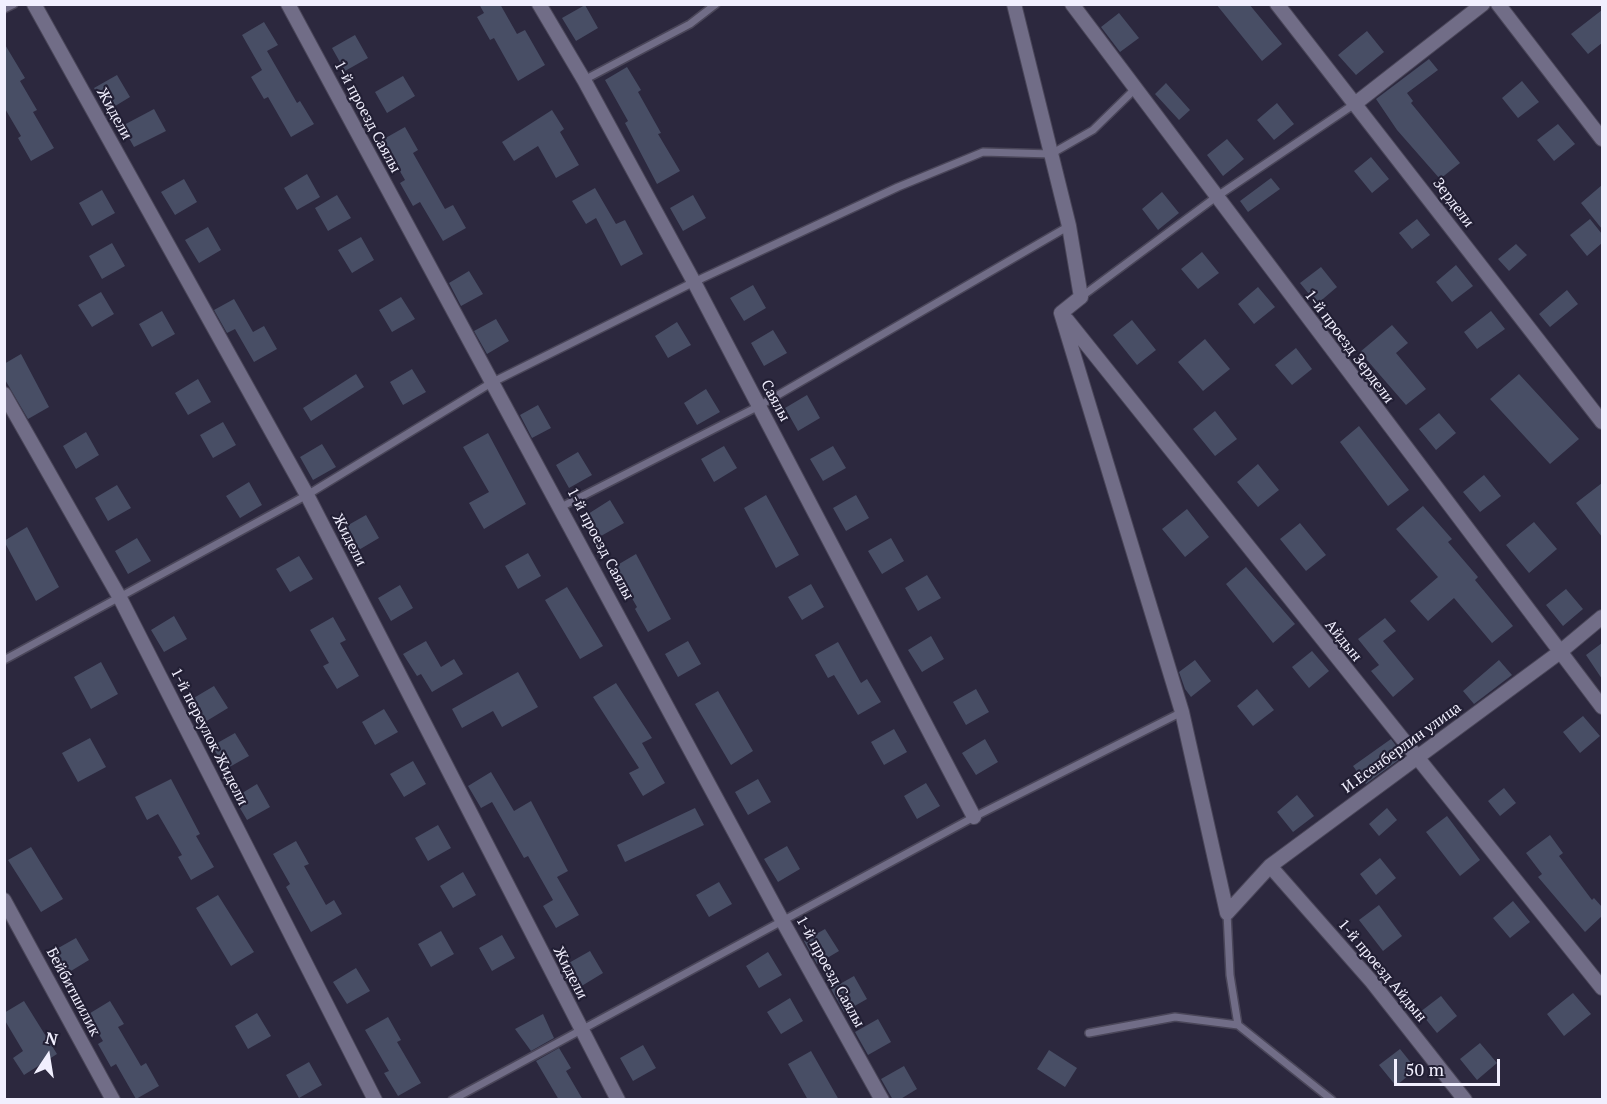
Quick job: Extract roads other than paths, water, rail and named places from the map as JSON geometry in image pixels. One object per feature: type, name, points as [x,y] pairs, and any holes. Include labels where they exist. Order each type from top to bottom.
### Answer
[{"type":"street","name":"Жидели","points":[[34,4],[307,495],[618,1100]]},
{"type":"street","name":"1-й проезд Саялы","points":[[288,4],[783,922],[882,1100]]},
{"type":"street","name":"Саялы","points":[[539,4],[584,80],[694,282],[974,817]]},
{"type":"street","points":[[1014,4],[1070,226],[1081,297],[1061,313],[1182,712],[1227,913]]},
{"type":"street","name":"1-й проезд Зердели","points":[[1072,4],[1602,707]]},
{"type":"street","name":"Зердели","points":[[1277,4],[1602,422]]},
{"type":"street","points":[[1356,103],[1483,4]]},
{"type":"street","points":[[1498,4],[1602,139]]},
{"type":"street","name":"Айдын","points":[[1061,313],[1602,988]]},
{"type":"street","name":"1-й переулок Жидели","points":[[4,394],[120,598],[375,1100]]},
{"type":"street","name":"И.Есенберлин улица","points":[[1227,913],[1270,866],[1560,652],[1602,617]]},
{"type":"street","name":"1-й проезд Айдын","points":[[1270,866],[1372,982],[1465,1100]]},
{"type":"street","name":"Бейбитшилик","points":[[4,900],[113,1100]]},
{"type":"lane","points":[[4,9],[14,4]]},
{"type":"lane","points":[[584,80],[690,24],[716,4]]},
{"type":"lane","points":[[4,660],[307,495],[491,383],[694,282],[898,188],[983,152],[1051,154],[1093,130],[1135,89]]},
{"type":"lane","points":[[1081,297],[1216,197],[1356,103]]},
{"type":"lane","points":[[561,507],[759,406],[1070,226]]},
{"type":"lane","points":[[452,1100],[974,817],[1182,712]]},
{"type":"lane","points":[[1227,913],[1230,975],[1238,1025]]},
{"type":"lane","points":[[1089,1033],[1175,1017],[1238,1025],[1332,1100]]}]
